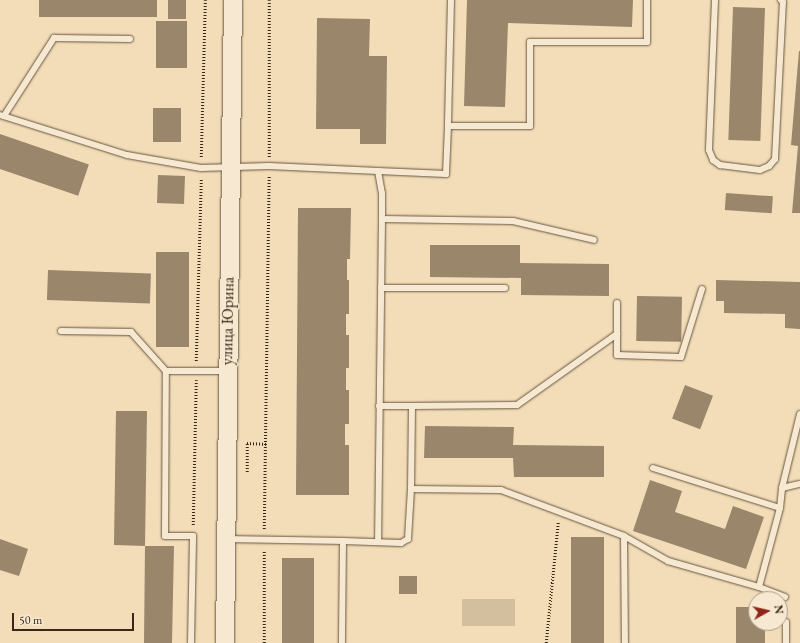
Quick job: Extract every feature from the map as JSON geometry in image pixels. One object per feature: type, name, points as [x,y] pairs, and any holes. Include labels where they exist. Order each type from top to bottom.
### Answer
[{"type":"main road","name":"улица Юрина","points":[[225,643],[233,0]]},
{"type":"lane","points":[[130,39],[54,38],[2,116],[127,155],[201,168],[269,166],[446,174],[450,0]]},
{"type":"lane","points":[[448,126],[530,126],[530,42],[647,42],[647,0]]},
{"type":"lane","points":[[715,0],[709,150],[713,160],[720,165],[760,170],[769,166],[775,159],[783,2],[781,0]]},
{"type":"lane","points":[[378,171],[382,194],[378,542]]},
{"type":"lane","points":[[382,219],[513,221],[594,240]]},
{"type":"lane","points":[[381,288],[505,288]]},
{"type":"lane","points":[[617,303],[617,355],[681,357],[702,289]]},
{"type":"lane","points":[[62,331],[131,332],[166,371],[166,536],[193,536],[191,643]]},
{"type":"lane","points":[[380,406],[516,405],[617,334]]},
{"type":"lane","points":[[166,371],[228,372]]},
{"type":"lane","points":[[226,538],[401,543],[408,539],[411,489],[412,406]]},
{"type":"lane","points":[[759,587],[780,508],[782,488],[800,414]]},
{"type":"lane","points":[[653,468],[780,508]]},
{"type":"lane","points":[[782,488],[800,484]]},
{"type":"lane","points":[[411,489],[502,490],[624,536],[668,561],[769,591]]},
{"type":"lane","points":[[624,536],[625,643]]},
{"type":"lane","points":[[342,643],[343,541]]},
{"type":"lane","points":[[786,631],[786,643]]},
{"type":"path","points":[[193,536],[205,0]]},
{"type":"path","points":[[264,643],[270,0]]},
{"type":"path","points":[[247,472],[247,442],[266,444]]},
{"type":"path","points":[[546,643],[560,511]]},
{"type":"shaded area","points":[[462,599],[515,599],[515,626],[462,626]]},
{"type":"building","points":[[39,0],[157,0],[157,17],[39,17]]},
{"type":"building","points":[[168,0],[186,0],[186,19],[168,19]]},
{"type":"building","points":[[467,0],[633,0],[632,27],[508,23],[505,107],[464,106]]},
{"type":"building","points":[[733,7],[765,8],[760,141],[728,140]]},
{"type":"building","points":[[317,18],[370,19],[369,56],[387,56],[386,144],[360,144],[360,129],[316,129]]},
{"type":"building","points":[[156,21],[187,21],[187,68],[156,68]]},
{"type":"building","points":[[799,51],[800,213],[792,213],[798,146],[791,145]]},
{"type":"building","points":[[153,108],[181,108],[181,142],[153,142]]},
{"type":"building","points":[[0,134],[89,165],[78,196],[0,169]]},
{"type":"building","points":[[158,175],[185,176],[184,204],[157,203]]},
{"type":"building","points":[[726,193],[773,196],[772,213],[725,210]]},
{"type":"building","points":[[298,208],[351,208],[350,259],[347,259],[347,280],[349,280],[349,314],[346,314],[346,335],[349,335],[349,368],[346,368],[346,390],[349,390],[349,424],[345,424],[345,445],[349,445],[349,495],[296,495]]},
{"type":"building","points":[[430,245],[520,245],[520,263],[609,264],[609,296],[521,295],[521,278],[430,277]]},
{"type":"building","points":[[156,252],[189,252],[189,347],[156,347]]},
{"type":"building","points":[[48,270],[151,274],[150,304],[47,300]]},
{"type":"building","points":[[716,280],[800,282],[800,329],[785,328],[785,314],[724,313],[724,301],[716,301]]},
{"type":"building","points":[[637,296],[682,297],[681,342],[636,341]]},
{"type":"building","points":[[685,385],[713,396],[700,429],[672,419]]},
{"type":"building","points":[[116,411],[147,411],[145,546],[114,545]]},
{"type":"building","points":[[425,426],[514,427],[513,445],[604,446],[604,477],[514,477],[513,458],[424,458]]},
{"type":"building","points":[[650,480],[682,491],[675,512],[725,529],[733,506],[764,517],[746,569],[633,531]]},
{"type":"building","points":[[571,537],[604,537],[604,643],[571,643]]},
{"type":"building","points":[[0,539],[28,549],[19,576],[0,570]]},
{"type":"building","points":[[145,546],[174,546],[172,643],[144,643]]},
{"type":"building","points":[[282,558],[314,558],[314,643],[282,643]]},
{"type":"building","points":[[399,576],[417,576],[417,594],[399,594]]},
{"type":"building","points":[[736,607],[748,607],[748,631],[765,631],[765,643],[736,643]]}]
